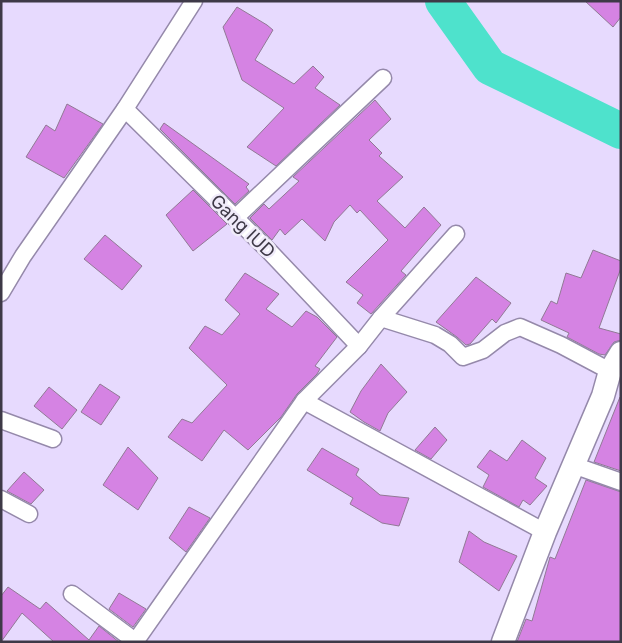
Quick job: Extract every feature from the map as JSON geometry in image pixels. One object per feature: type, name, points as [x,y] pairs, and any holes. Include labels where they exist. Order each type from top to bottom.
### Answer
[{"type":"main road","points":[[503,642],[545,532],[615,362]]},
{"type":"street","points":[[1,293],[23,256],[125,109],[194,1]]},
{"type":"street","points":[[235,218],[382,78]]},
{"type":"street","name":"Gang IUD","points":[[125,109],[269,251],[358,346]]},
{"type":"street","points":[[72,594],[135,641],[304,401],[358,346],[456,234]]},
{"type":"street","points":[[381,318],[435,335],[450,344],[463,356],[483,350],[505,333],[520,327],[561,345],[615,362]]},
{"type":"street","points":[[304,401],[545,532]]},
{"type":"street","points":[[1,420],[53,439]]},
{"type":"street","points":[[573,465],[621,482]]},
{"type":"street","points":[[1,499],[29,514]]},
{"type":"building","points":[[585,1],[621,1],[621,17],[613,27]]},
{"type":"building","points":[[237,7],[273,30],[255,60],[294,84],[313,66],[324,77],[315,88],[340,105],[276,166],[247,147],[284,108],[242,80],[223,27]]},
{"type":"building","points":[[375,100],[391,119],[369,140],[382,153],[379,156],[403,177],[377,201],[405,228],[424,207],[441,225],[401,271],[406,275],[371,314],[357,303],[363,295],[346,282],[388,240],[360,210],[357,213],[350,205],[334,222],[325,241],[302,219],[285,235],[280,229],[272,240],[250,218],[264,204],[269,209],[299,181],[293,177]]},
{"type":"building","points":[[67,104],[103,124],[64,178],[26,157],[46,125],[55,131]]},
{"type":"building","points":[[164,123],[249,184],[246,187],[249,191],[235,204],[160,129]]},
{"type":"building","points":[[193,190],[227,224],[193,251],[166,215]]},
{"type":"building","points":[[105,235],[142,266],[122,290],[84,259]]},
{"type":"building","points":[[593,250],[621,261],[621,268],[599,328],[621,334],[621,340],[614,342],[605,355],[599,354],[567,337],[569,333],[541,320],[551,301],[557,304],[566,273],[581,278]]},
{"type":"building","points":[[245,273],[279,294],[266,309],[292,327],[306,311],[317,317],[337,337],[315,366],[320,369],[317,374],[297,394],[281,417],[248,450],[224,430],[202,461],[168,437],[182,419],[192,423],[227,385],[189,348],[205,326],[222,335],[240,314],[225,300]]},
{"type":"building","points":[[476,277],[511,303],[496,323],[492,319],[470,344],[466,345],[436,322]]},
{"type":"building","points":[[381,364],[407,392],[388,413],[380,431],[350,412],[361,391]]},
{"type":"building","points":[[100,384],[120,397],[101,425],[81,412]]},
{"type":"building","points":[[49,387],[77,410],[62,429],[34,406]]},
{"type":"building","points":[[621,397],[621,471],[594,462]]},
{"type":"building","points":[[435,427],[447,440],[431,459],[415,450]]},
{"type":"building","points":[[522,440],[546,458],[535,478],[547,486],[530,505],[523,500],[519,507],[483,487],[489,475],[477,467],[490,450],[507,461]]},
{"type":"building","points":[[128,447],[158,478],[138,510],[103,485]]},
{"type":"building","points":[[322,448],[359,469],[356,475],[380,495],[409,498],[399,526],[382,523],[350,504],[353,498],[307,470]]},
{"type":"building","points":[[24,472],[44,490],[31,504],[7,491]]},
{"type":"building","points":[[586,480],[621,492],[621,642],[517,642],[526,619],[532,621],[550,557],[555,559]]},
{"type":"building","points":[[189,507],[210,518],[186,552],[169,538]]},
{"type":"building","points":[[469,531],[484,542],[517,556],[499,591],[459,562]]},
{"type":"building","points":[[8,587],[40,609],[46,602],[89,640],[99,626],[119,642],[54,642],[22,613],[1,642],[1,596]]},
{"type":"building","points":[[119,593],[146,609],[133,627],[109,609]]},
{"type":"waterway","points":[[443,1],[490,67],[621,131]]}]
